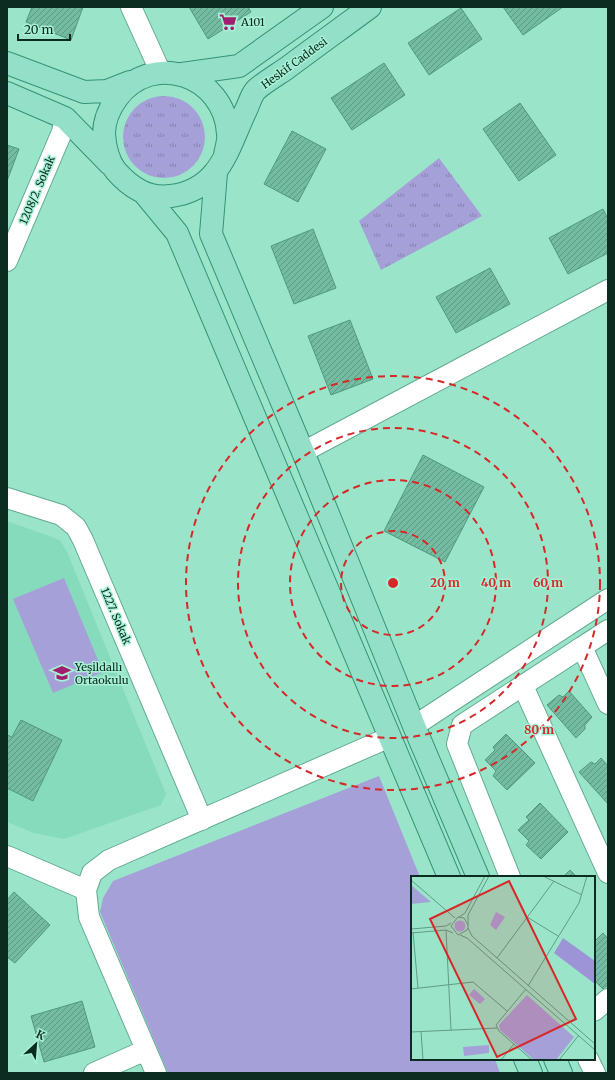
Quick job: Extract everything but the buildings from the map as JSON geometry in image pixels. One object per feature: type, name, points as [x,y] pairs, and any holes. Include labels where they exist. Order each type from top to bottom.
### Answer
[{"type":"main road","points":[[7,63],[84,92],[107,91],[161,75],[239,66],[322,7]]},
{"type":"main road","name":"Heskif Caddesi","points":[[221,164],[255,91],[370,7]]},
{"type":"main road","points":[[113,167],[105,147],[104,126],[110,106],[123,89],[161,75],[201,83],[216,98],[225,115],[229,135],[221,164],[211,234],[303,452],[414,726],[478,876]]},
{"type":"main road","points":[[7,94],[65,118],[113,167],[126,183],[144,193],[163,197],[183,195],[201,186],[221,164]]},
{"type":"main road","points":[[144,193],[177,233],[448,876]]},
{"type":"main road","points":[[525,1060],[531,1073]]},
{"type":"main road","points":[[555,1060],[561,1073]]},
{"type":"street","points":[[131,7],[161,75]]},
{"type":"street","name":"1208/2. Sokak","points":[[7,262],[62,132],[65,118]]},
{"type":"street","points":[[303,452],[608,290]]},
{"type":"street","name":"1227. Sokak","points":[[7,498],[60,515],[76,527],[83,540],[202,820]]},
{"type":"street","points":[[414,726],[608,599]]},
{"type":"street","points":[[510,876],[457,744],[462,725],[608,630]]},
{"type":"street","points":[[582,647],[608,704]]},
{"type":"street","points":[[523,686],[608,873]]},
{"type":"street","points":[[156,1073],[89,917],[86,890],[92,873],[109,860],[390,737]]},
{"type":"street","points":[[7,856],[86,890]]},
{"type":"street","points":[[595,1010],[608,999]]},
{"type":"street","points":[[94,1073],[146,1050]]},
{"type":"street","points":[[588,1060],[595,1073]]},
{"type":"shaded area","name":"Yeşildallı Ortaokulu","points":[[7,521],[60,540],[67,552],[166,794],[161,805],[64,839],[34,833],[7,822]]},
{"type":"green space","points":[[164,96],[180,99],[193,108],[202,121],[205,137],[202,153],[193,166],[180,175],[164,178],[148,175],[135,166],[126,153],[123,137],[126,121],[135,108],[148,99]]},
{"type":"green space","points":[[439,158],[482,216],[381,270],[359,221]]},
{"type":"green space","points":[[64,578],[103,672],[53,693],[13,599]]},
{"type":"green space","points":[[379,776],[420,876],[411,876],[411,1060],[495,1060],[500,1073],[168,1073],[100,912],[103,898],[113,881]]},
{"type":"place","name":"A101","points":[[228,22]]},
{"type":"place","name":"Yeşildallı Ortaokulu","points":[[62,673]]}]
